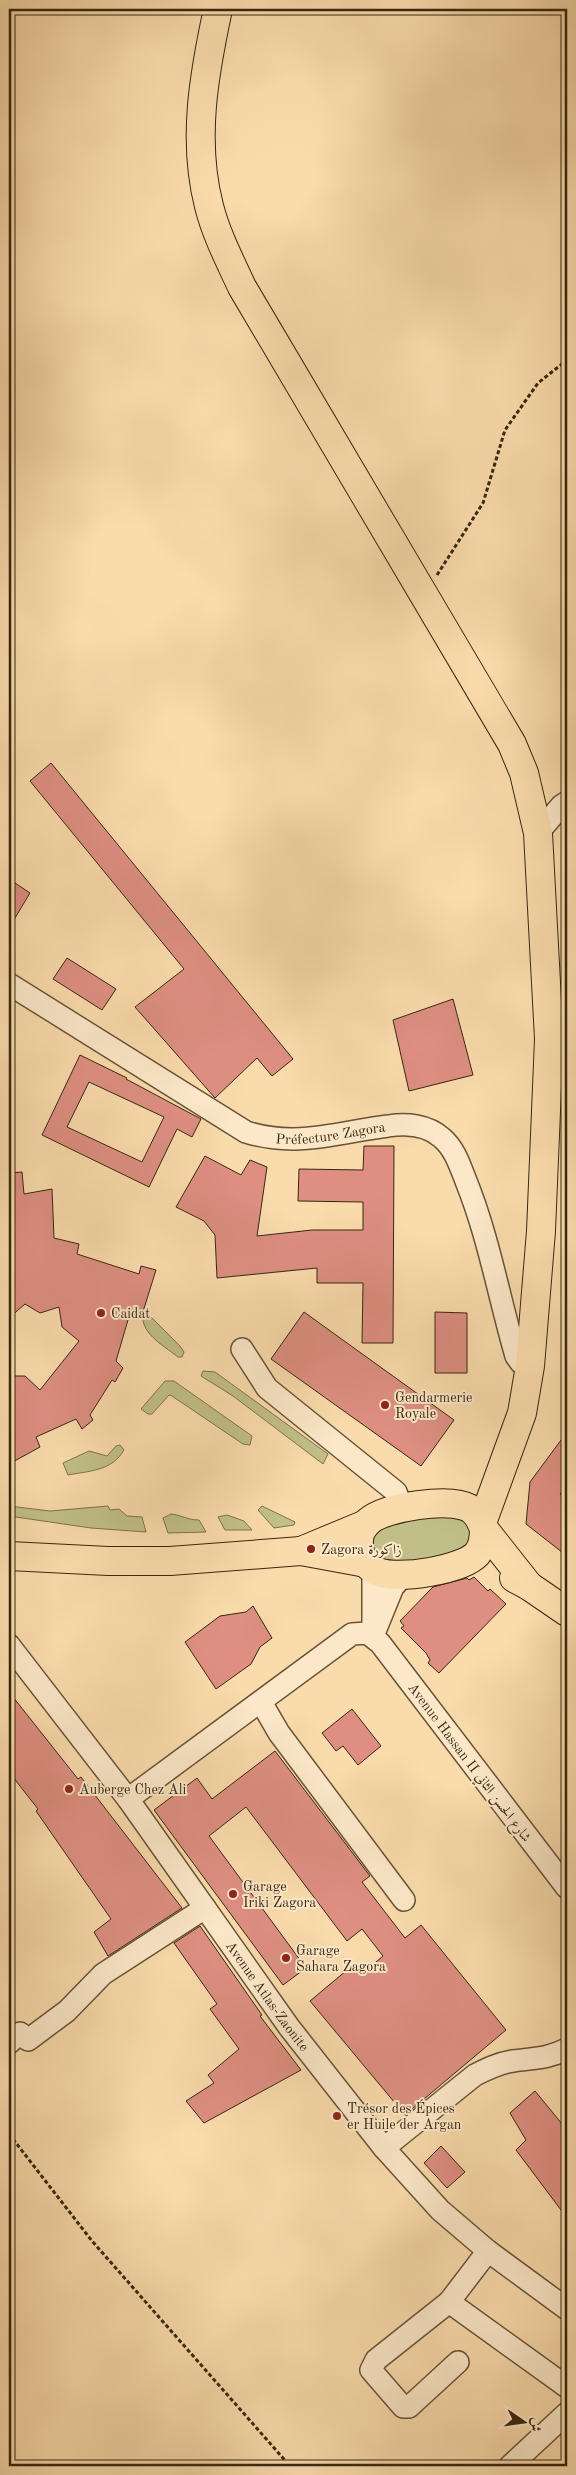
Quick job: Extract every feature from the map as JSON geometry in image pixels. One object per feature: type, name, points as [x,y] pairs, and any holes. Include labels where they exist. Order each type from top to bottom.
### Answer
[{"type":"main road","points":[[9,1556],[108,1561],[170,1561],[301,1551],[369,1566],[390,1574],[405,1574],[449,1567],[472,1558],[481,1548],[483,1526],[526,1398],[558,1042],[538,833],[524,773],[512,744],[424,592],[242,287],[209,206],[202,159],[200,114],[206,63],[218,9]]},
{"type":"main road","points":[[462,1505],[476,1490],[516,1432]]},
{"type":"main road","points":[[301,1551],[366,1524],[378,1516],[402,1508],[462,1505],[474,1512],[529,1586]]},
{"type":"main road","points":[[366,1524],[360,1536],[359,1546],[369,1566]]},
{"type":"main road","points":[[472,1558],[529,1586],[567,1612]]},
{"type":"street","points":[[538,833],[561,806],[567,802]]},
{"type":"street","name":"Préfecture Zagora","points":[[9,984],[246,1132],[289,1140],[390,1125],[407,1125],[436,1133],[444,1139],[457,1159],[482,1223],[516,1356],[521,1363],[530,1366]]},
{"type":"street","points":[[242,1349],[267,1388],[396,1492],[402,1508]]},
{"type":"street","points":[[369,1566],[373,1636]]},
{"type":"street","points":[[373,1636],[393,1587],[405,1574]]},
{"type":"street","points":[[128,1799],[352,1634],[361,1632],[373,1636]]},
{"type":"street","name":"Avenue Hassan II شارع الحسن الثاني","points":[[373,1636],[567,1888]]},
{"type":"street","name":"Avenue Atlas-Zaonite","points":[[9,1645],[128,1799],[289,2027],[384,2148],[440,2210],[488,2251],[567,2309]]},
{"type":"street","points":[[261,1702],[279,1734],[404,1900]]},
{"type":"street","points":[[9,2043],[20,2033],[28,2040],[67,2011],[104,1974],[205,1908]]},
{"type":"street","points":[[384,2148],[475,2075],[511,2062],[545,2058],[567,2049]]},
{"type":"street","points":[[458,2362],[409,2407],[403,2407],[371,2370],[376,2360],[449,2302],[488,2251]]},
{"type":"street","points":[[449,2302],[567,2387]]},
{"type":"street","points":[[510,2466],[567,2413]]},
{"type":"path","points":[[424,592],[483,503],[505,430],[538,383],[567,360]]},
{"type":"path","points":[[9,2134],[92,2241],[290,2466]]},
{"type":"shaded area","points":[[144,1310],[180,1346],[184,1352],[182,1357],[178,1357],[165,1348],[148,1331],[144,1325]]},
{"type":"shaded area","points":[[203,1371],[215,1372],[328,1454],[323,1464],[233,1396],[201,1376]]},
{"type":"shaded area","points":[[165,1381],[174,1381],[252,1436],[250,1445],[243,1444],[169,1395],[152,1414],[148,1414],[141,1409]]},
{"type":"shaded area","points":[[120,1445],[124,1450],[119,1457],[107,1466],[68,1475],[63,1463],[89,1451],[107,1456],[116,1446]]},
{"type":"shaded area","points":[[9,1506],[50,1511],[108,1506],[110,1510],[119,1509],[127,1516],[142,1517],[146,1532],[91,1528],[9,1516]]},
{"type":"shaded area","points":[[262,1506],[295,1522],[294,1525],[274,1528],[258,1510]]},
{"type":"shaded area","points":[[171,1514],[199,1520],[206,1532],[168,1533],[163,1518]]},
{"type":"shaded area","points":[[227,1515],[244,1521],[252,1530],[225,1530],[218,1517]]},
{"type":"shaded area","points":[[459,1515],[475,1531],[464,1550],[405,1564],[379,1559],[372,1549],[373,1537],[376,1532],[404,1518]]},
{"type":"building","points":[[51,763],[293,1059],[272,1076],[257,1058],[215,1098],[135,1007],[184,969],[30,781]]},
{"type":"building","points":[[9,879],[30,893],[9,928]]},
{"type":"building","points":[[67,958],[116,989],[102,1010],[53,979]]},
{"type":"building","points":[[453,999],[473,1075],[409,1091],[393,1020]]},
{"type":"building","points":[[80,1055],[127,1078],[201,1119],[192,1137],[177,1129],[149,1187],[42,1135]],"holes":[[[89,1082],[164,1117],[142,1162],[67,1127]]]},
{"type":"building","points":[[364,1146],[394,1146],[393,1343],[362,1343],[363,1283],[317,1283],[317,1268],[217,1278],[215,1235],[204,1221],[176,1207],[205,1156],[241,1175],[250,1160],[267,1167],[257,1236],[312,1230],[363,1230],[363,1202],[298,1201],[299,1169],[363,1170]]},
{"type":"building","name":"Caidat","points":[[22,1172],[24,1194],[52,1189],[54,1238],[79,1244],[77,1254],[139,1274],[141,1266],[156,1270],[141,1318],[130,1313],[116,1361],[123,1368],[115,1382],[112,1380],[90,1415],[93,1420],[82,1429],[76,1419],[36,1437],[40,1447],[9,1464],[9,1376],[25,1376],[40,1390],[79,1341],[62,1327],[59,1307],[40,1313],[25,1304],[9,1318],[9,1173]]},
{"type":"building","points":[[304,1312],[454,1420],[421,1466],[271,1359]]},
{"type":"building","points":[[435,1312],[467,1313],[467,1373],[435,1373]]},
{"type":"building","points":[[567,1432],[567,1468],[563,1473],[567,1478],[567,1485],[560,1494],[567,1500],[567,1556],[526,1524],[530,1482]]},
{"type":"building","points":[[474,1577],[488,1591],[490,1589],[506,1604],[439,1673],[428,1663],[430,1660],[426,1653],[401,1628],[404,1626],[400,1621],[433,1587],[467,1578],[469,1580]]},
{"type":"building","points":[[253,1606],[272,1638],[260,1647],[251,1664],[216,1689],[185,1642],[220,1616],[246,1612]]},
{"type":"building","points":[[9,1692],[78,1779],[81,1777],[182,1908],[108,1956],[94,1932],[111,1919],[36,1811],[38,1809],[9,1772]]},
{"type":"building","points":[[352,1709],[381,1746],[358,1765],[343,1746],[336,1751],[322,1733]]},
{"type":"building","points":[[275,1751],[370,1876],[362,1882],[405,1938],[421,1925],[506,2030],[405,2115],[310,2001],[353,1965],[362,1974],[383,1956],[362,1929],[347,1941],[246,1807],[209,1836],[306,1968],[283,1985],[154,1810],[197,1778],[212,1799]]},
{"type":"building","points":[[200,1926],[262,2015],[260,2016],[301,2070],[204,2123],[186,2101],[214,2083],[208,2075],[239,2049],[210,2009],[217,2004],[174,1943]]},
{"type":"building","points":[[535,2091],[567,2130],[567,2218],[516,2150],[526,2140],[510,2113]]},
{"type":"building","points":[[441,2146],[465,2172],[447,2188],[424,2163]]},
{"type":"place","name":"Caidat","points":[[101,1313]]},
{"type":"place","name":"Gendarmerie Royale","points":[[385,1405]]},
{"type":"place","name":"Zagora زاكورة","points":[[311,1549]]},
{"type":"place","name":"Auberge Chez Ali","points":[[69,1789]]},
{"type":"place","name":"Garage Iriki Zagora","points":[[233,1894]]},
{"type":"place","name":"Garage Sahara Zagora","points":[[286,1958]]},
{"type":"place","name":"Trésor des Épices er Huile der Argan","points":[[337,2116]]}]
